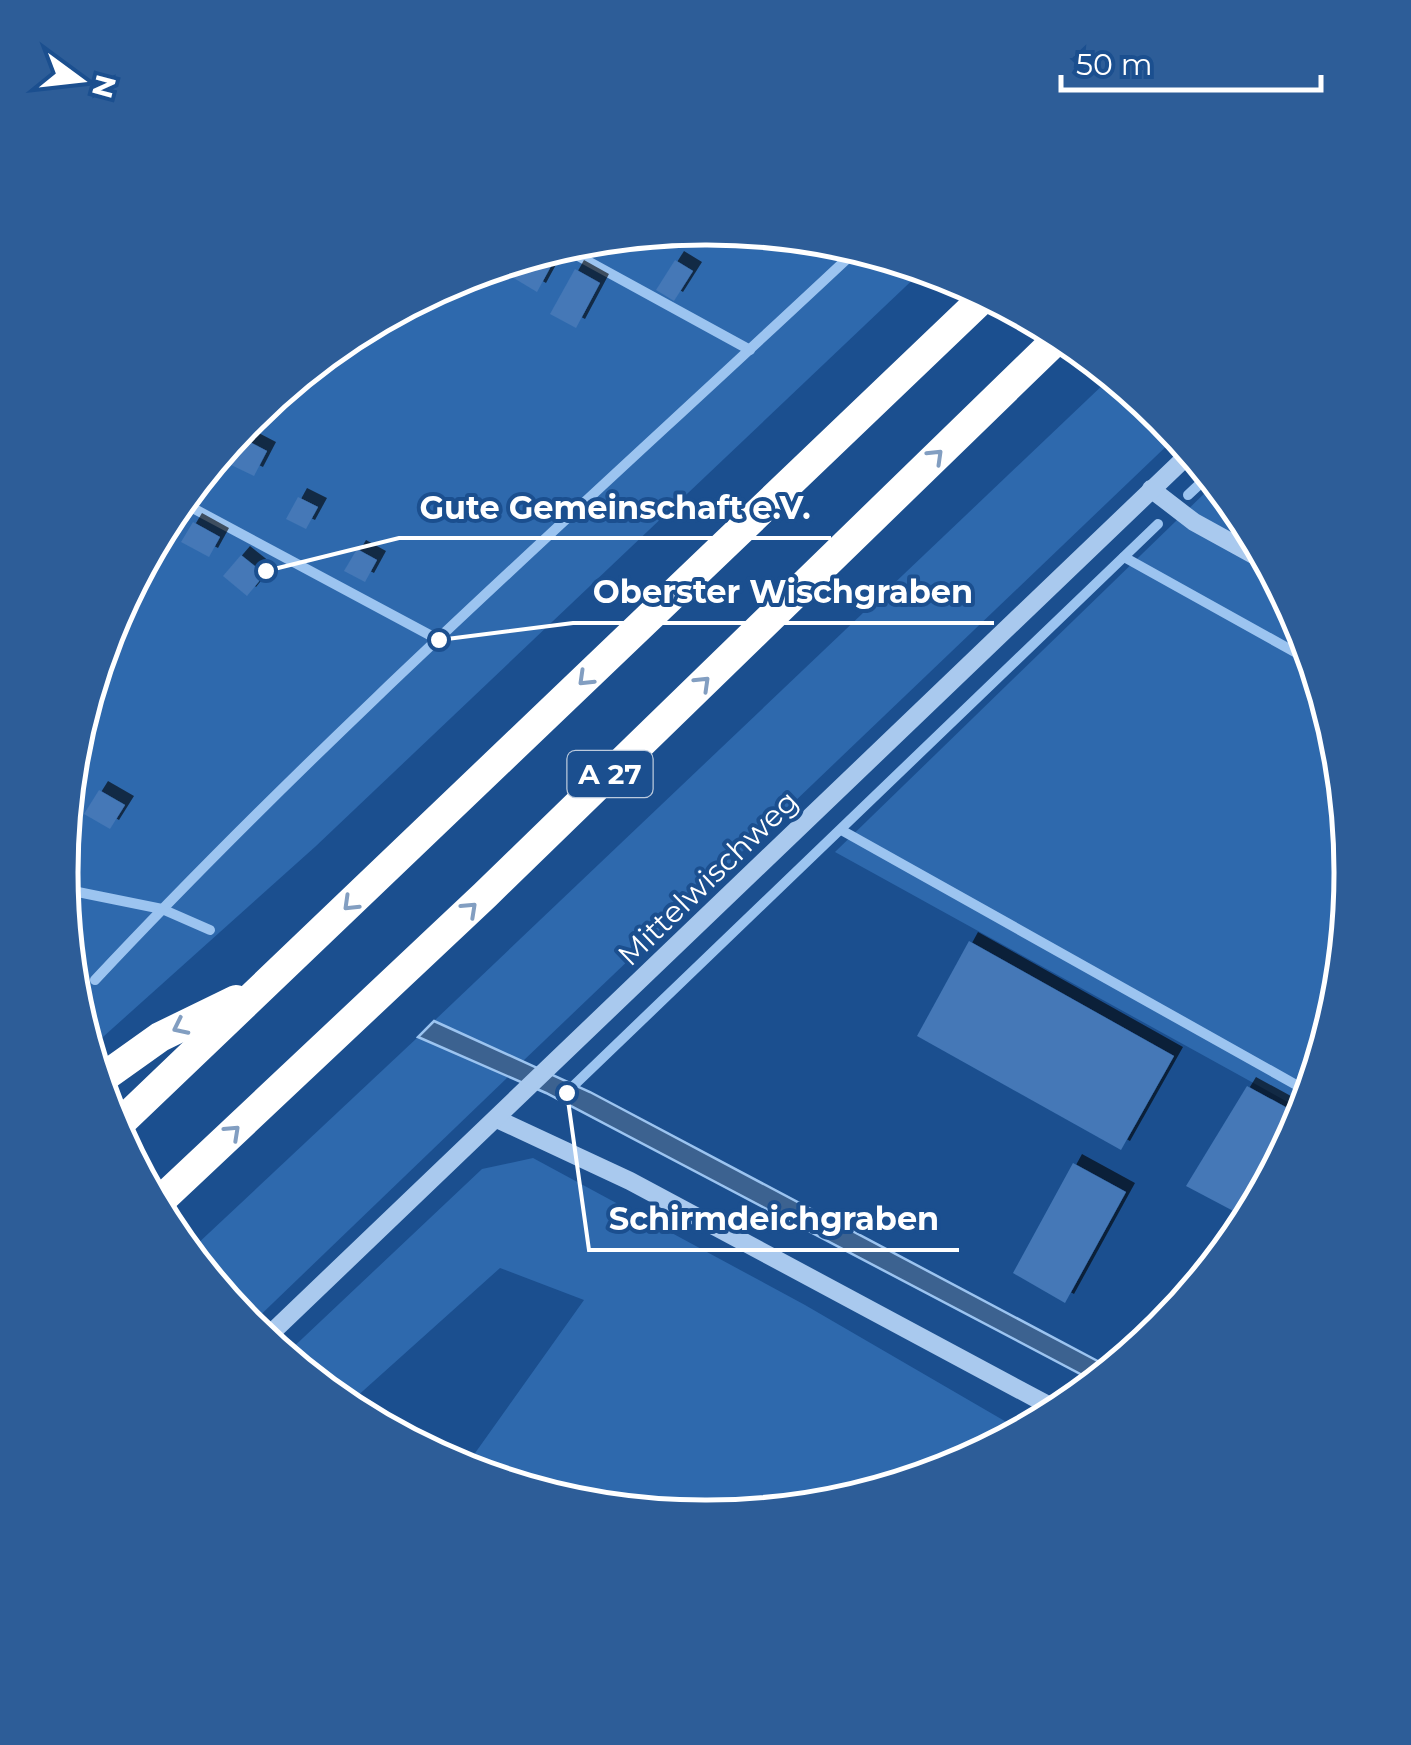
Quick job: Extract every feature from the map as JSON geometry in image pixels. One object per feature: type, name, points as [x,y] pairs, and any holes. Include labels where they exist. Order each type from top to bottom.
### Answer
[{"type":"highway","name":"A 27","points":[[127,1117],[975,305]]},
{"type":"highway","name":"A 27","points":[[167,1194],[485,895],[1049,347]]},
{"type":"highway","points":[[110,1072],[160,1037],[265,985]]},
{"type":"street","name":"Mittelwischweg","points":[[275,1330],[1181,462]]},
{"type":"street","points":[[1151,489],[1194,522],[1242,548]]},
{"type":"street","points":[[496,1119],[630,1181],[1042,1402]]},
{"type":"shaded area","points":[[664,246],[747,246],[828,257],[912,280],[316,846],[100,1039],[83,954],[78,873],[83,791],[99,710],[125,632],[162,558],[207,490],[261,428],[323,374],[392,329],[465,292],[543,266]]},
{"type":"shaded area","points":[[1102,386],[1167,446],[522,1062],[434,1021]]},
{"type":"shaded area","points":[[1206,492],[1249,559],[1286,632],[1312,710],[1328,791],[1334,873],[1328,954],[1312,1035],[1290,1103],[835,852]]},
{"type":"shaded area","points":[[434,1021],[590,1092],[1099,1362],[1082,1375],[546,1093],[418,1037]]},
{"type":"shaded area","points":[[418,1037],[508,1077],[260,1316],[198,1243]]},
{"type":"shaded area","points":[[533,1158],[805,1305],[1007,1423],[946,1453],[868,1479],[747,1499],[624,1495],[543,1479],[473,1456],[584,1300],[500,1268],[358,1396],[293,1347],[482,1169]]},
{"type":"building","points":[[675,260],[693,271],[674,301],[656,290]]},
{"type":"building","points":[[552,264],[537,292],[513,275]]},
{"type":"building","points":[[575,269],[600,283],[576,328],[550,314]]},
{"type":"building","points":[[248,441],[267,451],[254,476],[228,464]]},
{"type":"building","points":[[298,497],[318,507],[306,529],[286,519]]},
{"type":"building","points":[[193,522],[220,537],[209,557],[181,542]]},
{"type":"building","points":[[357,549],[377,560],[365,582],[344,571]]},
{"type":"building","points":[[241,555],[265,574],[247,596],[223,576]]},
{"type":"building","points":[[99,790],[125,805],[110,829],[84,814]]},
{"type":"building","points":[[969,941],[1174,1056],[1121,1150],[917,1036]]},
{"type":"building","points":[[1247,1086],[1288,1108],[1234,1211],[1186,1186]]},
{"type":"building","points":[[1073,1163],[1126,1192],[1065,1303],[1013,1273]]},
{"type":"waterway","points":[[581,257],[750,350]]},
{"type":"waterway","points":[[95,980],[372,702],[845,261]]},
{"type":"waterway","points":[[1188,495],[1199,484]]},
{"type":"waterway","points":[[194,509],[439,640]]},
{"type":"waterway","points":[[567,1092],[1158,524]]},
{"type":"waterway","points":[[1124,557],[1293,651]]},
{"type":"waterway","points":[[843,831],[1296,1085]]},
{"type":"waterway","points":[[78,892],[162,909],[210,930]]},
{"type":"place","name":"Gute Gemeinschaft e.V.","points":[[266,571]]},
{"type":"place","name":"Oberster Wischgraben","points":[[439,640]]},
{"type":"place","name":"Schirmdeichgraben","points":[[567,1093]]}]
